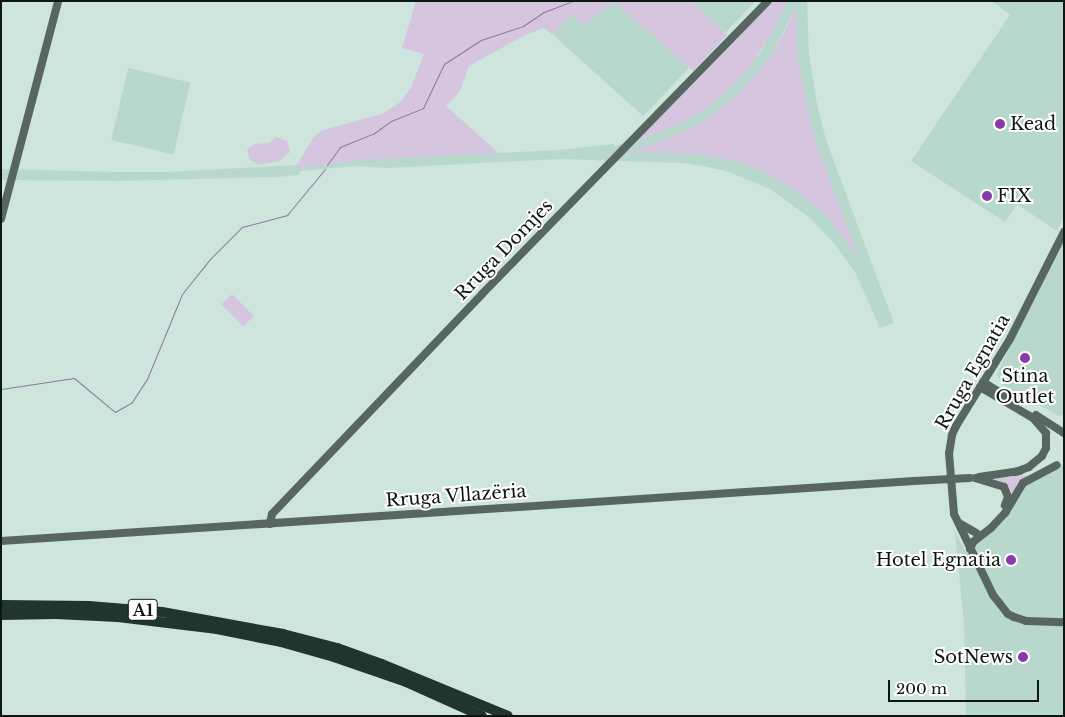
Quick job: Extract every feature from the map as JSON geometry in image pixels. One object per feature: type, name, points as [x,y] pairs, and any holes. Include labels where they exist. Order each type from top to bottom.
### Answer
[{"type":"highway","name":"A1","points":[[1,606],[80,606],[162,612],[274,632],[337,648],[382,664],[508,716]]},
{"type":"highway","name":"A1","points":[[1,615],[56,614],[118,617],[217,629],[281,642],[334,657],[398,679],[482,716]]},
{"type":"main road","points":[[1,220],[58,1]]},
{"type":"main road","name":"Rruga Domjes","points":[[270,524],[272,514],[495,280],[768,1]]},
{"type":"main road","name":"Rruga Egnatia","points":[[1064,232],[1025,311],[956,426],[950,447],[952,503],[957,522],[993,595],[1008,614],[1026,621],[1064,622]]},
{"type":"main road","points":[[992,368],[992,380],[996,393],[1064,433]]},
{"type":"main road","points":[[982,384],[1038,422],[1046,433],[1046,448],[1042,456],[1029,467],[1015,472]]},
{"type":"main road","points":[[972,402],[996,393]]},
{"type":"main road","points":[[972,478],[1060,465]]},
{"type":"main road","points":[[970,549],[979,534],[1005,513],[1023,483],[1060,465]]},
{"type":"main road","points":[[966,540],[979,534],[992,524],[1006,504],[1008,497],[1001,485],[972,478]]},
{"type":"main road","name":"Rruga Vllazëria","points":[[1,541],[972,478]]},
{"type":"main road","points":[[957,522],[979,534]]},
{"type":"shaded area","points":[[416,1],[691,1],[727,35],[693,71],[615,2],[583,25],[572,15],[552,34],[544,28],[525,35],[469,66],[460,91],[446,106],[499,153],[360,160],[300,168],[297,165],[305,151],[314,137],[323,130],[382,114],[399,103],[411,88],[424,54],[402,48]]},
{"type":"shaded area","points":[[691,1],[752,1],[754,3],[725,33]]},
{"type":"shaded area","points":[[771,1],[787,1],[774,30],[749,68],[728,90],[701,112],[677,125],[637,140]]},
{"type":"shaded area","points":[[787,1],[807,1],[809,54],[817,104],[826,140],[894,323],[880,328],[855,272],[833,242],[810,218],[770,189],[729,172],[703,166],[683,163],[560,159],[387,168],[356,166],[301,171],[298,175],[277,177],[119,181],[1,180],[1,169],[167,172],[297,165],[301,168],[359,160],[559,150],[613,144],[615,146],[677,125],[701,112],[728,90],[761,52]],"holes":[[[796,7],[797,57],[817,146],[857,254],[826,215],[795,190],[764,172],[736,161],[701,154],[631,151],[667,139],[694,127],[736,97],[771,56]]]},
{"type":"shaded area","points":[[992,1],[1064,1],[1064,217],[1057,231],[1017,204],[1005,222],[911,161],[1010,15]]},
{"type":"shaded area","points":[[615,2],[689,68],[643,116],[552,34],[572,15],[583,24]]},
{"type":"shaded area","points":[[796,6],[797,57],[809,114],[817,146],[858,256],[826,215],[795,190],[764,172],[736,161],[701,154],[627,151],[654,144],[694,127],[736,97],[771,56]]},
{"type":"shaded area","points":[[128,68],[190,82],[174,155],[111,140]]},
{"type":"shaded area","points":[[276,137],[287,141],[290,152],[279,161],[258,165],[250,160],[247,150],[254,144],[269,143]]},
{"type":"shaded area","points":[[1064,236],[1064,414],[1059,416],[1003,385],[997,374]]},
{"type":"shaded area","points":[[232,294],[254,316],[243,327],[221,305]]},
{"type":"shaded area","points":[[1064,464],[1064,716],[966,716],[964,624],[955,532],[966,552],[991,528],[1019,488],[1057,465]]},
{"type":"shaded area","points":[[1029,475],[1012,493],[1004,484],[995,479]]},
{"type":"waterway","points":[[327,165],[340,147],[373,134],[391,121],[423,108],[444,64],[481,40],[523,26],[544,12],[573,1]]},
{"type":"waterway","points":[[1,389],[74,378],[115,412],[132,402],[147,379],[182,294],[210,259],[242,227],[287,215],[325,169]]},
{"type":"place","name":"Kead","points":[[1000,124]]},
{"type":"place","name":"FIX","points":[[987,196]]},
{"type":"place","name":"Stina Outlet","points":[[1025,358]]},
{"type":"place","name":"Hotel Egnatia","points":[[1011,560]]},
{"type":"place","name":"SotNews","points":[[1023,657]]}]
